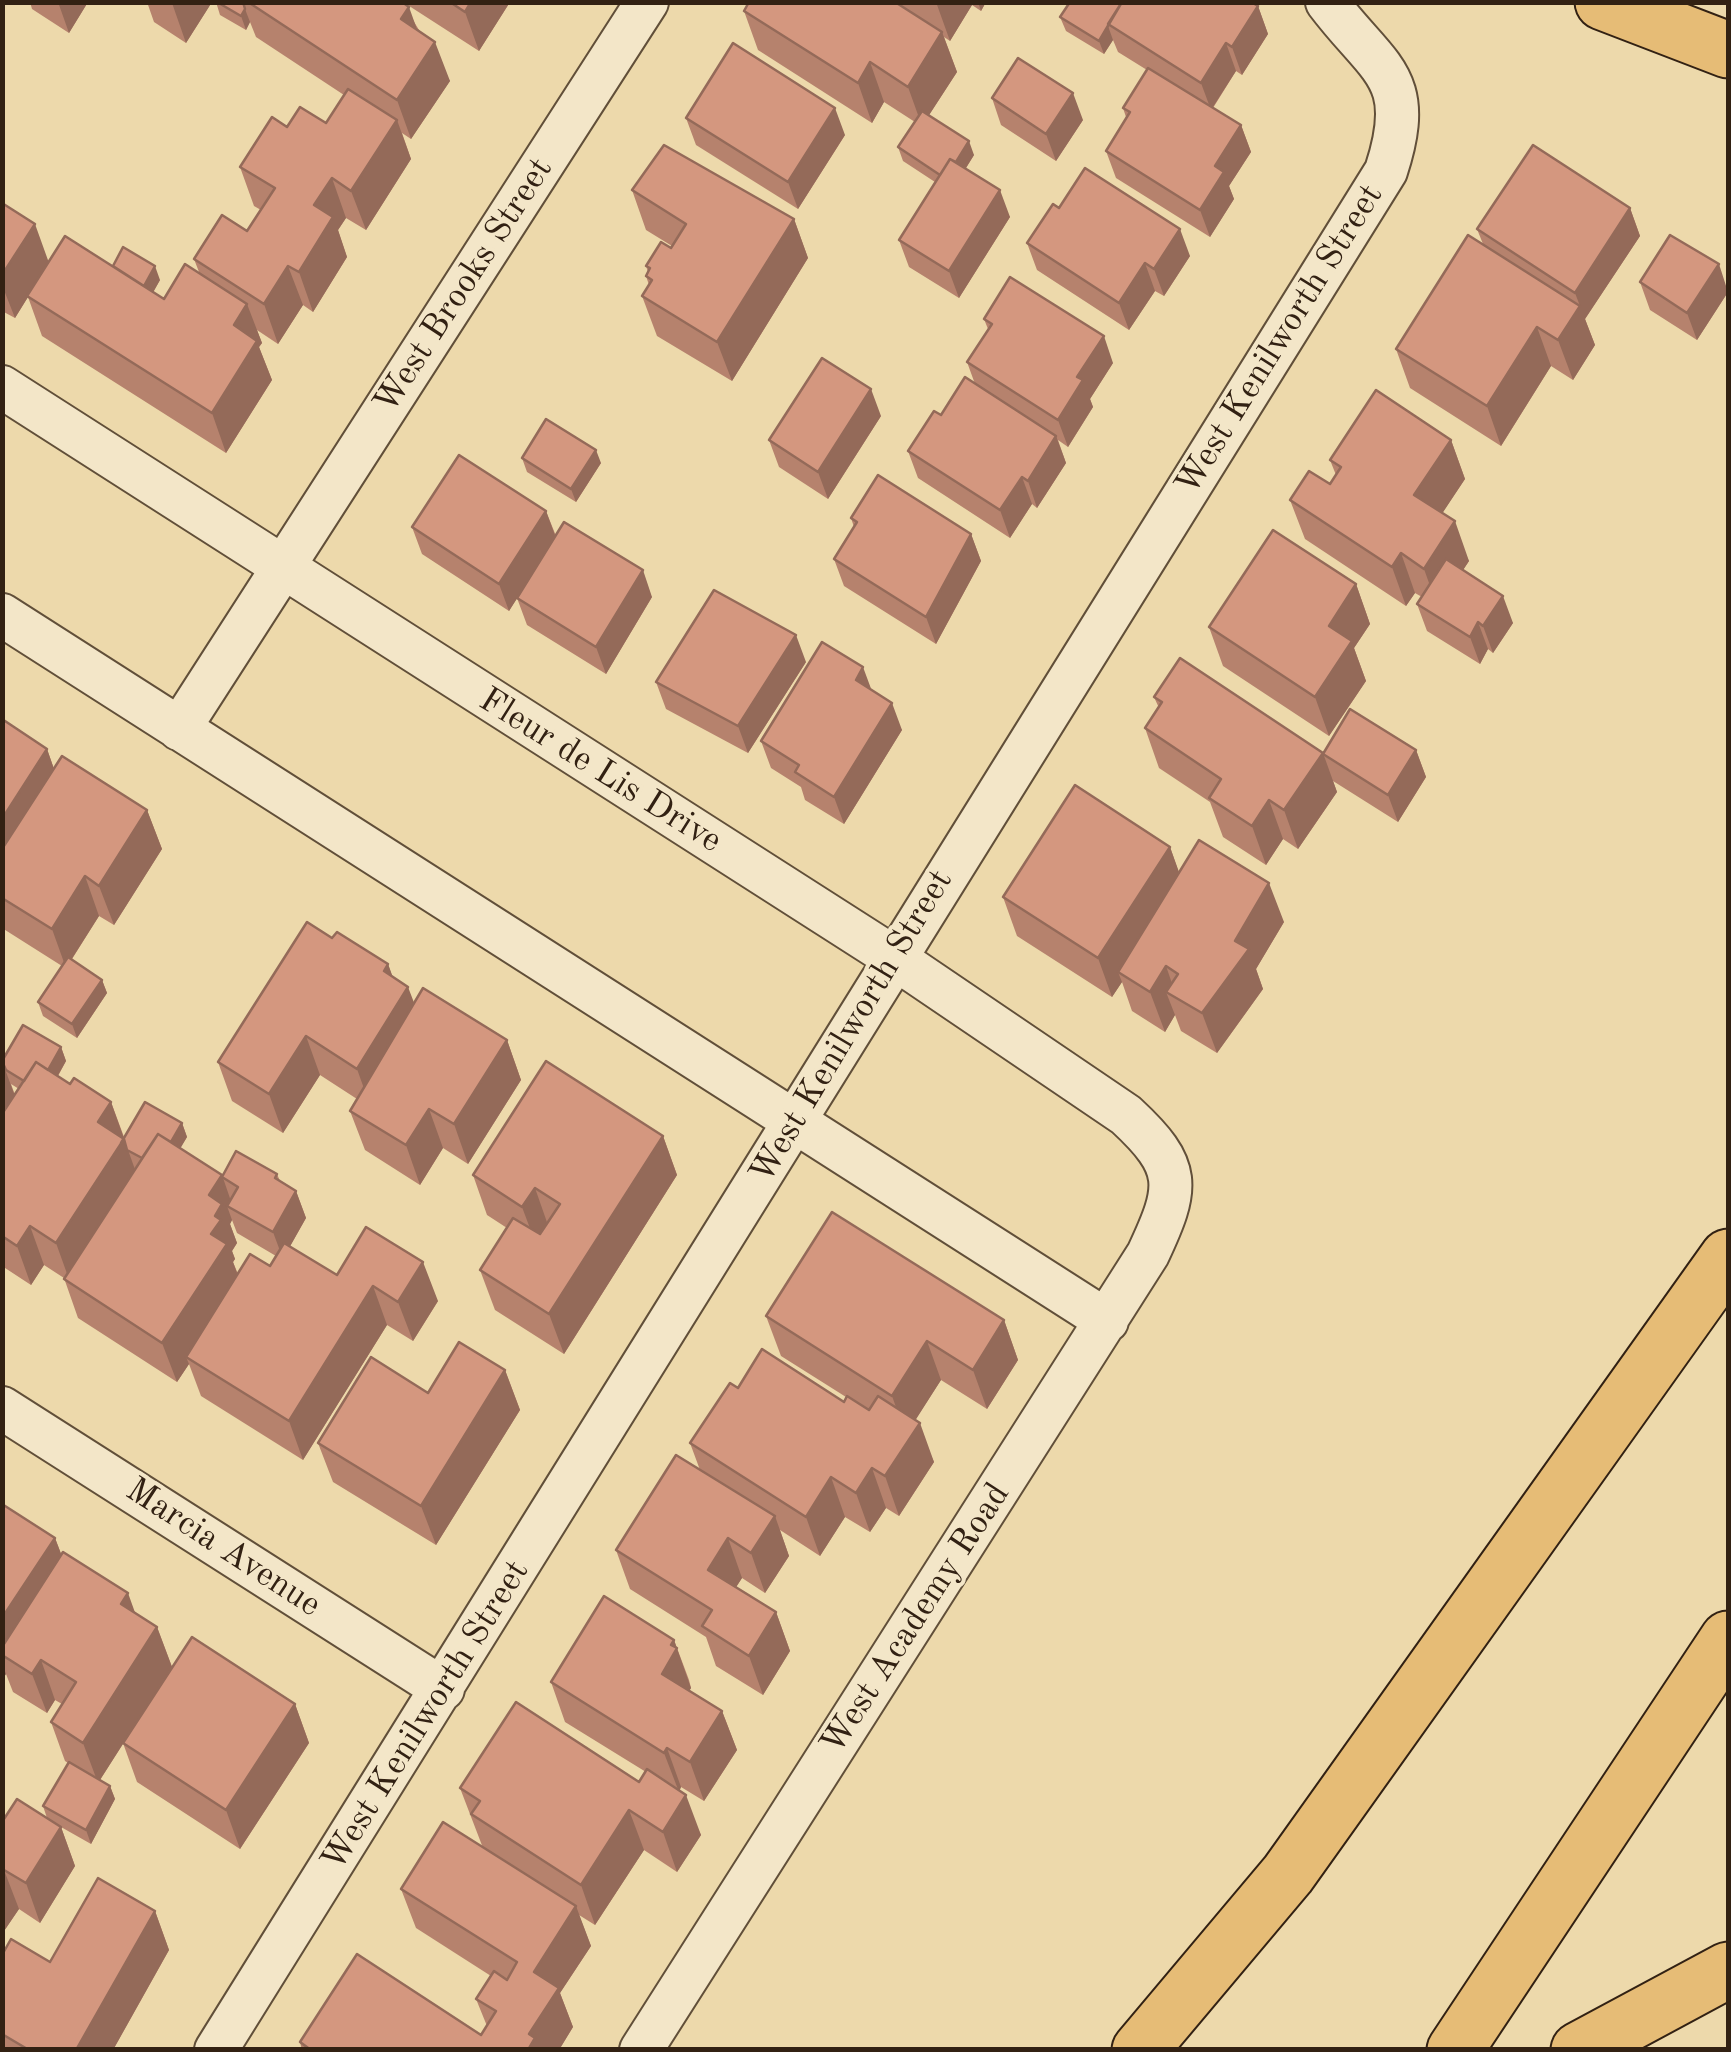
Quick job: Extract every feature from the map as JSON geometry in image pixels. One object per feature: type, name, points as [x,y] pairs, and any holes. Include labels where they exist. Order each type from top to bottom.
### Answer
[{"type":"highway","points":[[1602,2],[1728,50]]},
{"type":"highway","points":[[1140,2050],[1288,1874],[1728,1257]]},
{"type":"highway","points":[[1455,2050],[1728,1639]]},
{"type":"highway","points":[[1580,2050],[1728,1970]]},
{"type":"street","name":"West Brooks Street","points":[[179,729],[647,2]]},
{"type":"street","name":"West Kenilworth Street","points":[[216,2050],[795,1123],[893,957],[1386,171],[1400,128],[1396,93],[1372,53],[1327,2]]},
{"type":"street","name":"Fleur de Lis Drive","points":[[2,387],[893,957],[1126,1115],[1160,1147],[1172,1180]]},
{"type":"street","points":[[2,615],[1108,1321]]},
{"type":"street","name":"West Academy Road","points":[[641,2050],[1108,1321],[1166,1216],[1172,1180]]},
{"type":"street","name":"Marcia Avenue","points":[[2,1408],[443,1689]]},
{"type":"building","points":[[217,2],[243,2],[245,9],[241,16]]},
{"type":"building","points":[[248,2],[402,2],[409,7],[401,19],[435,42],[397,100]]},
{"type":"building","points":[[450,2],[471,2],[465,12]]},
{"type":"building","points":[[749,2],[895,2],[942,32],[908,87],[870,62],[858,83],[744,11]]},
{"type":"building","points":[[1070,2],[1122,2],[1099,41],[1060,17]]},
{"type":"building","points":[[1122,2],[1251,2],[1258,6],[1232,47],[1226,43],[1201,83],[1108,24]]},
{"type":"building","points":[[733,43],[835,108],[788,182],[686,118]]},
{"type":"building","points":[[1018,58],[1073,93],[1046,134],[992,98]]},
{"type":"building","points":[[1148,68],[1241,125],[1215,166],[1224,172],[1200,210],[1106,151],[1130,112],[1123,108]]},
{"type":"building","points":[[348,89],[397,120],[351,191],[332,178],[314,205],[333,217],[299,272],[288,266],[264,304],[194,259],[222,215],[247,231],[275,188],[240,167],[272,117],[287,127],[300,107],[326,123]]},
{"type":"building","points":[[922,111],[969,141],[956,162],[950,159],[940,175],[898,147]]},
{"type":"building","points":[[664,145],[794,219],[717,342],[642,296],[652,280],[646,276],[650,268],[646,266],[661,242],[671,248],[686,224],[632,190]]},
{"type":"building","points":[[1533,145],[1630,208],[1575,293],[1477,229]]},
{"type":"building","points":[[950,159],[1000,190],[949,271],[899,240]]},
{"type":"building","points":[[1085,168],[1180,229],[1154,269],[1145,263],[1119,303],[1027,243],[1053,204],[1059,208]]},
{"type":"building","points":[[2,203],[35,224],[2,275]]},
{"type":"building","points":[[1468,235],[1580,306],[1558,340],[1537,327],[1487,406],[1396,349]]},
{"type":"building","points":[[1670,235],[1719,264],[1687,313],[1640,282]]},
{"type":"building","points":[[65,236],[164,299],[185,264],[247,304],[234,325],[257,341],[212,413],[27,296]]},
{"type":"building","points":[[123,247],[155,266],[144,286],[113,266]]},
{"type":"building","points":[[1010,277],[1104,336],[1077,377],[1083,380],[1058,420],[967,362],[992,324],[984,319]]},
{"type":"building","points":[[822,358],[871,389],[818,472],[769,440]]},
{"type":"building","points":[[965,377],[1056,436],[1028,481],[1022,477],[1000,510],[908,451],[934,411],[941,415]]},
{"type":"building","points":[[1376,390],[1451,440],[1414,495],[1455,521],[1424,569],[1401,553],[1392,567],[1290,500],[1309,471],[1330,484],[1341,467],[1330,460]]},
{"type":"building","points":[[546,419],[596,450],[571,489],[522,458]]},
{"type":"building","points":[[459,455],[546,511],[499,584],[412,527]]},
{"type":"building","points":[[878,475],[971,534],[926,617],[834,559],[857,522],[851,518]]},
{"type":"building","points":[[564,522],[643,570],[596,647],[517,598]]},
{"type":"building","points":[[1273,530],[1356,584],[1329,626],[1352,641],[1315,697],[1209,627]]},
{"type":"building","points":[[1446,559],[1503,596],[1483,626],[1478,622],[1470,637],[1417,604]]},
{"type":"building","points":[[714,590],[796,635],[738,726],[656,682]]},
{"type":"building","points":[[822,642],[863,667],[856,680],[892,703],[834,797],[795,772],[799,765],[761,741]]},
{"type":"building","points":[[1180,658],[1323,753],[1284,810],[1269,800],[1252,826],[1209,798],[1221,779],[1145,728],[1162,702],[1154,697]]},
{"type":"building","points":[[1350,709],[1416,750],[1388,795],[1323,754]]},
{"type":"building","points":[[2,719],[47,749],[2,819]]},
{"type":"building","points":[[62,756],[147,810],[99,886],[85,876],[52,929],[2,898],[2,849]]},
{"type":"building","points":[[1075,785],[1170,847],[1098,958],[1003,897]]},
{"type":"building","points":[[1199,840],[1269,883],[1235,941],[1249,949],[1202,1013],[1166,992],[1178,974],[1166,966],[1150,992],[1118,972]]},
{"type":"building","points":[[307,922],[332,938],[337,932],[388,964],[384,971],[408,987],[357,1069],[306,1036],[269,1094],[218,1062]]},
{"type":"building","points":[[68,957],[102,980],[72,1024],[38,1002]]},
{"type":"building","points":[[423,988],[507,1040],[454,1124],[429,1109],[406,1145],[350,1111]]},
{"type":"building","points":[[23,1025],[61,1047],[48,1070],[36,1062],[24,1081],[6,1070],[2,1061]]},
{"type":"building","points":[[546,1061],[663,1136],[549,1314],[480,1270],[513,1218],[540,1234],[560,1204],[535,1188],[522,1207],[473,1175]]},
{"type":"building","points":[[36,1062],[70,1084],[74,1078],[111,1102],[98,1122],[124,1139],[56,1243],[30,1226],[17,1246],[2,1236],[2,1114]]},
{"type":"building","points":[[145,1102],[182,1123],[171,1142],[158,1134],[142,1158],[127,1150],[124,1139],[121,1143]]},
{"type":"building","points":[[158,1134],[222,1175],[209,1195],[222,1204],[215,1216],[221,1220],[211,1234],[227,1244],[162,1343],[64,1279]]},
{"type":"building","points":[[236,1151],[277,1174],[275,1178],[296,1191],[273,1232],[227,1206],[238,1187],[222,1177]]},
{"type":"building","points":[[832,1212],[1004,1320],[973,1370],[927,1341],[892,1396],[766,1316]]},
{"type":"building","points":[[366,1227],[423,1262],[398,1302],[373,1286],[289,1421],[186,1357],[250,1254],[270,1266],[284,1243],[337,1275]]},
{"type":"building","points":[[459,1342],[505,1370],[421,1506],[318,1443],[371,1357],[428,1393]]},
{"type":"building","points":[[762,1349],[844,1402],[847,1396],[869,1410],[878,1396],[920,1423],[885,1476],[872,1468],[856,1493],[831,1477],[806,1517],[690,1443],[730,1383],[738,1388]]},
{"type":"building","points":[[676,1455],[775,1516],[751,1553],[728,1538],[708,1570],[776,1612],[749,1656],[702,1626],[712,1610],[616,1550]]},
{"type":"building","points":[[2,1504],[55,1538],[2,1618]]},
{"type":"building","points":[[63,1552],[128,1593],[121,1604],[157,1627],[83,1743],[51,1722],[76,1682],[41,1660],[32,1674],[2,1655],[2,1647]]},
{"type":"building","points":[[604,1596],[674,1640],[671,1645],[677,1648],[662,1674],[722,1711],[690,1762],[667,1748],[664,1753],[551,1682]]},
{"type":"building","points":[[192,1637],[295,1704],[226,1810],[123,1743]]},
{"type":"building","points":[[516,1702],[639,1782],[647,1769],[686,1795],[663,1832],[629,1810],[581,1885],[471,1814],[480,1801],[460,1788]]},
{"type":"building","points":[[69,1762],[110,1786],[86,1830],[43,1806]]},
{"type":"building","points":[[17,1799],[61,1827],[26,1883],[2,1872],[2,1822]]},
{"type":"building","points":[[443,1822],[576,1906],[534,1972],[559,1988],[529,2034],[535,2038],[528,2050],[311,2050],[300,2042],[357,1954],[481,2035],[496,2011],[476,1999],[494,1971],[507,1980],[517,1962],[401,1889]]},
{"type":"building","points":[[98,1878],[155,1911],[76,2050],[29,2050],[2,2034],[2,1955],[11,1939],[50,1962]]}]
